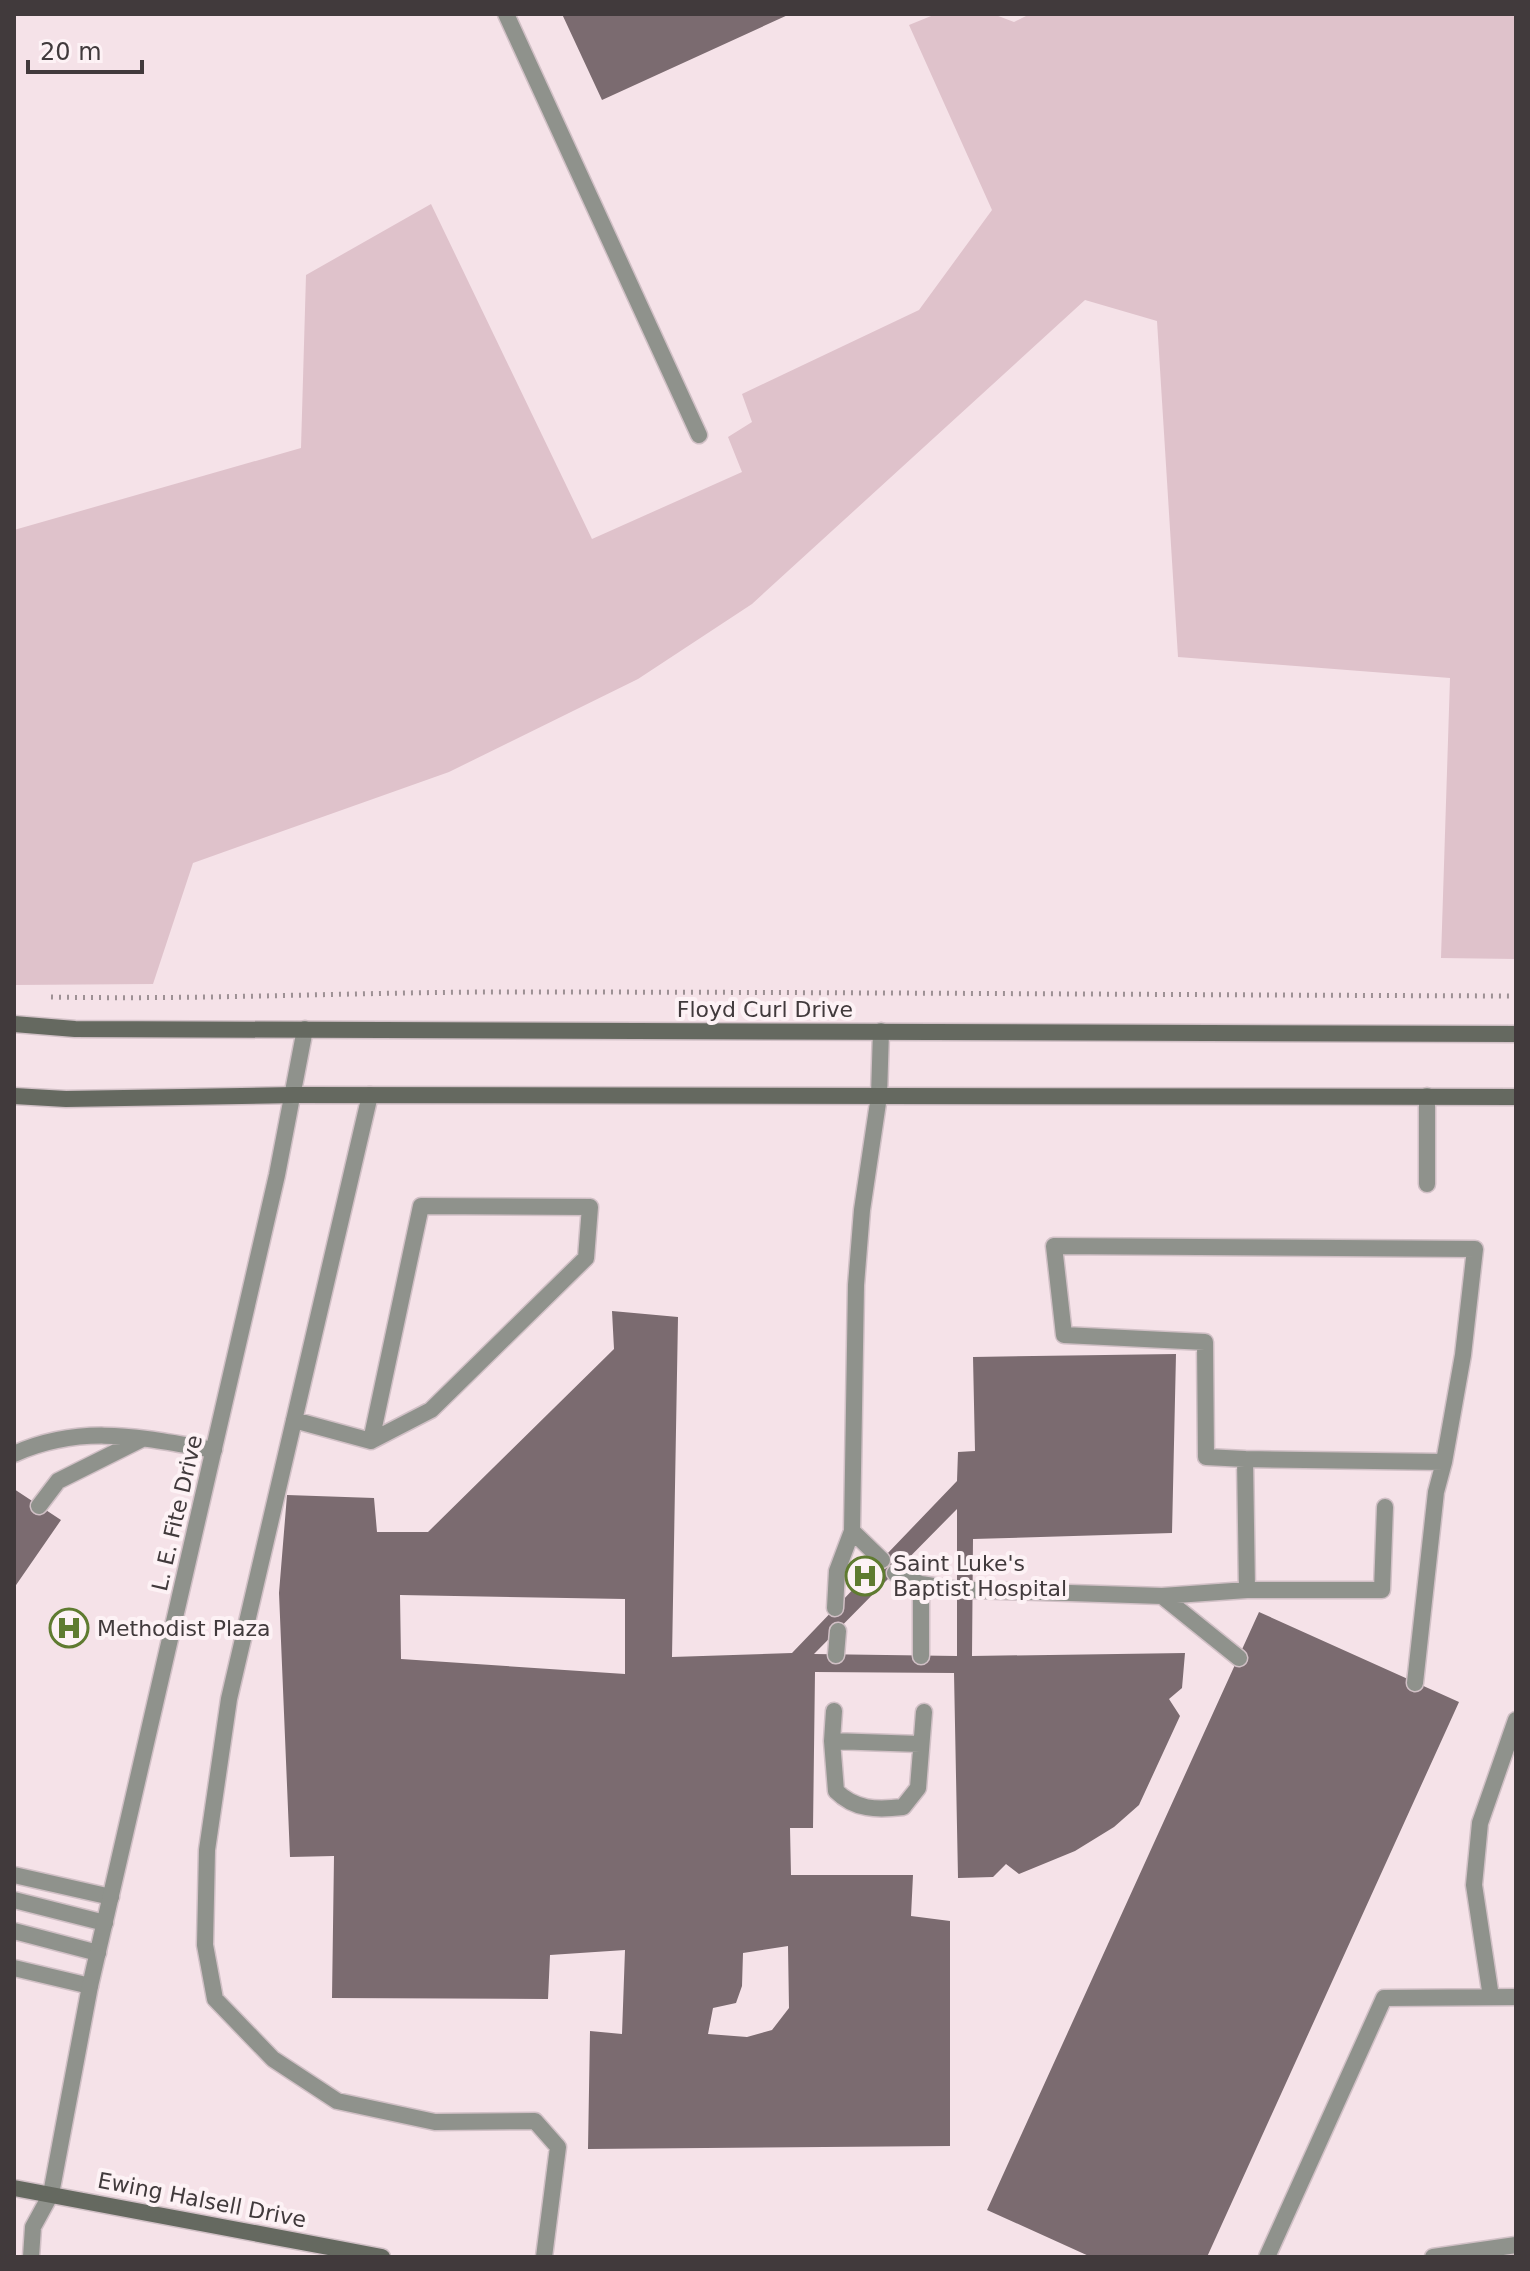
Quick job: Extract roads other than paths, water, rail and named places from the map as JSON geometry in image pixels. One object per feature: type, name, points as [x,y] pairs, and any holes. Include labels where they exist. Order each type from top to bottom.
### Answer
[{"type":"street","points":[[506,14],[699,435]]},
{"type":"street","name":"Floyd Curl Drive","points":[[14,1024],[75,1029],[1516,1034]]},
{"type":"street","name":"L. E. Fite Drive","points":[[31,2257],[33,2227],[51,2194],[90,1986],[294,1095],[305,1029]]},
{"type":"street","points":[[835,1608],[837,1571],[852,1531],[856,1285],[862,1210],[879,1096],[881,1031]]},
{"type":"street","points":[[14,1096],[66,1099],[294,1095],[1516,1097]]},
{"type":"street","points":[[370,1095],[229,1699],[207,1850],[205,1945],[215,1999],[273,2059],[337,2101],[435,2122],[535,2121],[558,2147],[544,2257]]},
{"type":"street","points":[[1427,1096],[1427,1184]]},
{"type":"street","points":[[294,1420],[371,1441],[431,1410],[586,1258],[590,1207],[421,1206],[371,1441]]},
{"type":"street","points":[[1415,1683],[1436,1492],[1444,1462],[1463,1355],[1475,1249],[1054,1246],[1064,1335],[1205,1342],[1206,1457],[1444,1462]]},
{"type":"street","points":[[14,1454],[33,1446],[102,1433],[214,1450]]},
{"type":"street","points":[[39,1506],[58,1481],[96,1459],[144,1438]]},
{"type":"street","points":[[1245,1459],[1247,1590]]},
{"type":"street","points":[[895,1573],[921,1584],[966,1590],[1162,1596],[1247,1590],[1382,1590],[1385,1507]]},
{"type":"street","points":[[852,1531],[882,1560]]},
{"type":"street","points":[[921,1584],[921,1656]]},
{"type":"street","points":[[1162,1596],[1239,1658]]},
{"type":"street","points":[[836,1655],[838,1631]]},
{"type":"street","points":[[834,1711],[832,1741],[836,1791],[848,1803],[879,1810],[903,1807],[918,1788],[924,1712]]},
{"type":"street","points":[[1491,1997],[1474,1885],[1480,1823],[1516,1720]]},
{"type":"street","points":[[832,1741],[920,1744]]},
{"type":"street","points":[[14,1875],[111,1897]]},
{"type":"street","points":[[14,1900],[105,1923]]},
{"type":"street","points":[[14,1931],[98,1953]]},
{"type":"street","points":[[14,1968],[90,1986]]},
{"type":"street","points":[[1267,2257],[1384,1998],[1516,1997]]},
{"type":"street","name":"Ewing Halsell Drive","points":[[14,2188],[382,2257]]},
{"type":"street","points":[[1433,2257],[1516,2245]]},
{"type":"place","name":"Saint Luke's Baptist Hospital","points":[[865,1576]]},
{"type":"place","name":"Methodist Plaza","points":[[69,1628]]}]
